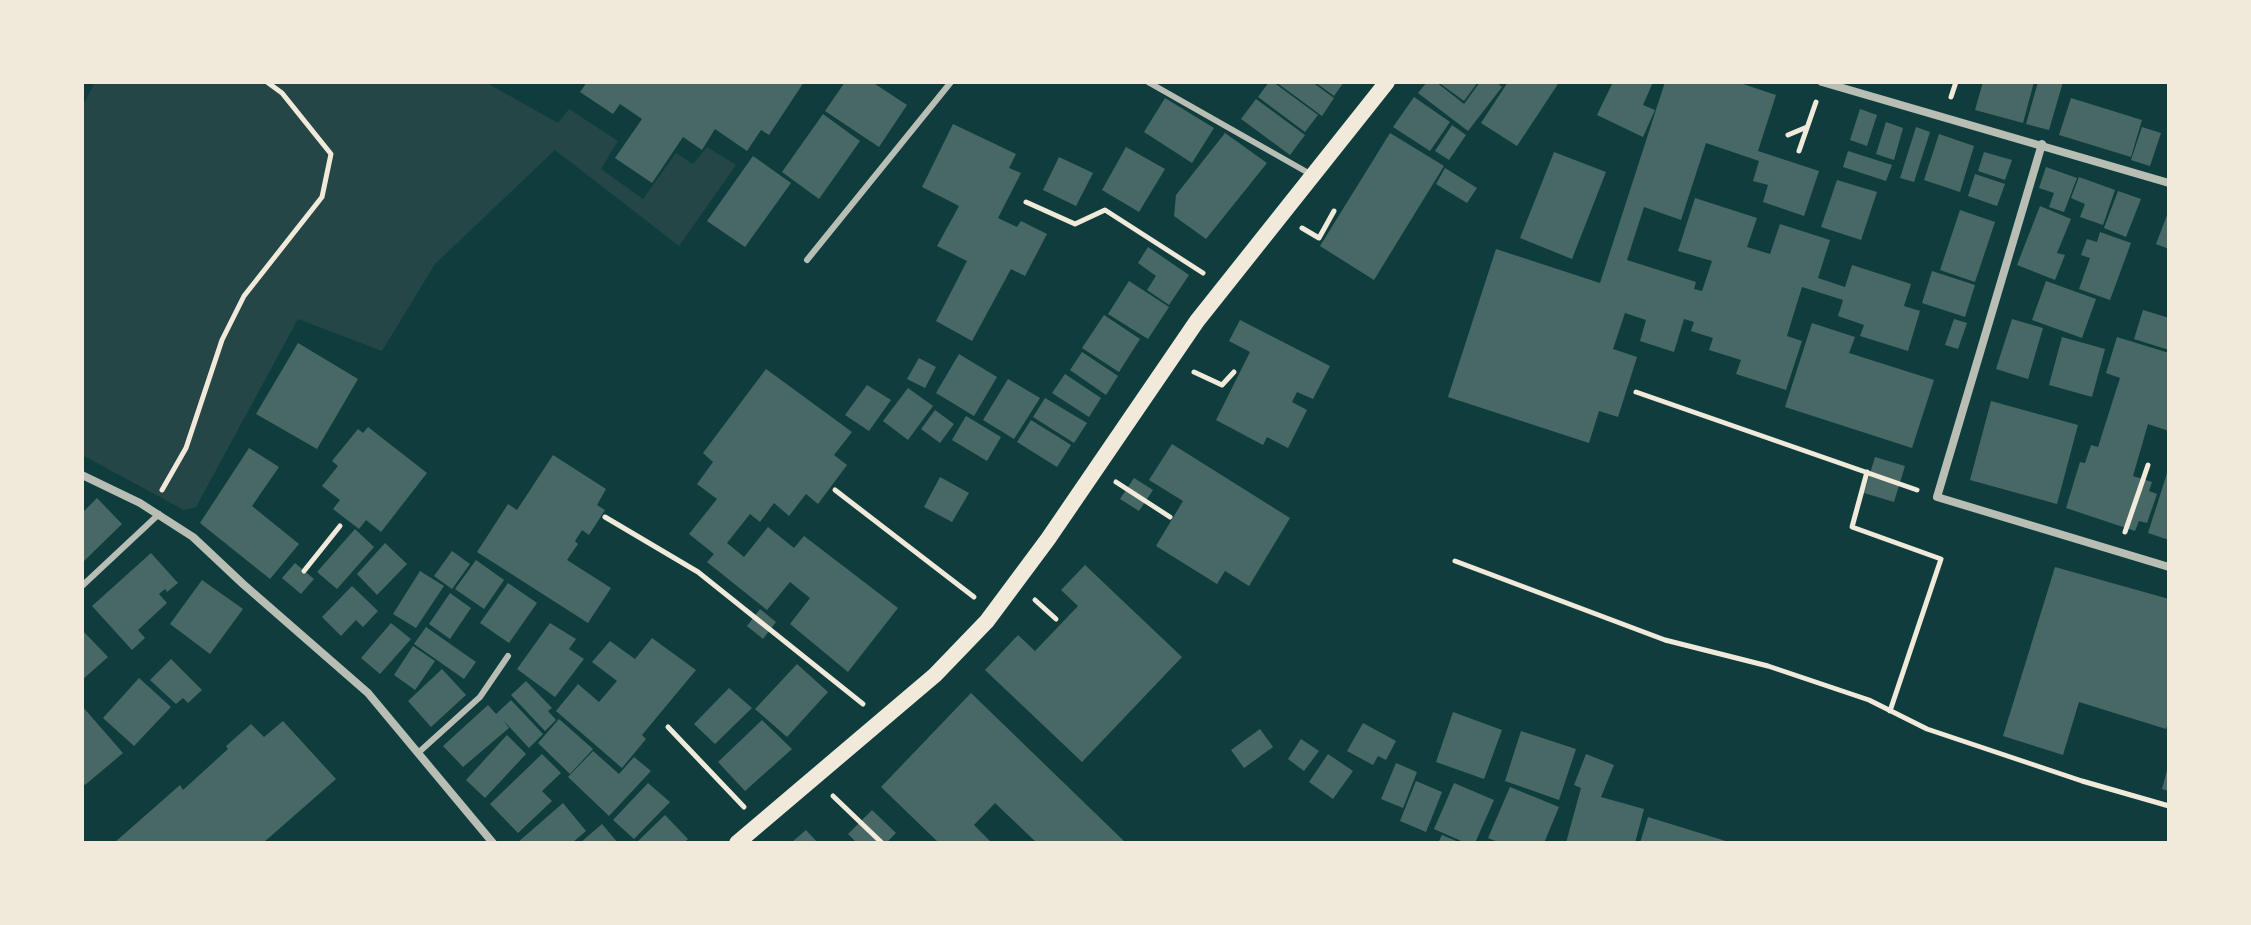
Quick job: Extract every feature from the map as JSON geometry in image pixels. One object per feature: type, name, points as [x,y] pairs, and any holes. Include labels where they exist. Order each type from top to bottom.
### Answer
[{"type":"main road","points":[[737,843],[935,675],[994,613],[1223,286],[1387,82]]},
{"type":"street","points":[[1822,82],[2169,183]]},
{"type":"street","points":[[2042,144],[1937,497],[2169,567]]},
{"type":"street","points":[[82,475],[159,514],[193,537],[368,693],[493,843]]},
{"type":"lane","points":[[807,260],[951,82]]},
{"type":"lane","points":[[1148,82],[1312,175]]},
{"type":"lane","points":[[82,586],[159,514]]},
{"type":"lane","points":[[418,753],[480,697],[508,656]]},
{"type":"path","points":[[156,501],[186,448],[222,340],[244,296],[322,197],[331,154],[282,93],[267,82]]},
{"type":"path","points":[[1799,151],[1817,97]]},
{"type":"path","points":[[1788,135],[1808,127]]},
{"type":"path","points":[[1026,202],[1075,224],[1105,210],[1223,286]]},
{"type":"path","points":[[1298,226],[1319,238],[1334,211]]},
{"type":"path","points":[[1189,370],[1222,385],[1234,372]]},
{"type":"path","points":[[1636,392],[1937,497]]},
{"type":"path","points":[[2119,552],[2148,465]]},
{"type":"path","points":[[1095,469],[1170,517]]},
{"type":"path","points":[[1867,472],[1852,527],[1941,559],[1890,711]]},
{"type":"path","points":[[835,490],[994,613]]},
{"type":"path","points":[[605,517],[698,572],[881,719]]},
{"type":"path","points":[[304,571],[340,526]]},
{"type":"path","points":[[1455,561],[1665,640],[1768,666],[1869,700],[1927,729],[2082,781],[2169,806]]},
{"type":"path","points":[[1034,599],[1056,619]]},
{"type":"path","points":[[668,727],[744,808]]},
{"type":"path","points":[[829,793],[882,843]]},
{"type":"shaded area","points":[[95,82],[485,82],[558,123],[569,109],[618,141],[601,169],[643,199],[676,153],[693,164],[707,147],[736,165],[679,246],[555,150],[435,264],[382,351],[298,319],[196,507],[184,510],[82,455],[82,107]]},
{"type":"building","points":[[587,82],[804,82],[769,135],[761,130],[747,151],[715,129],[702,150],[683,137],[652,183],[615,158],[642,119],[620,104],[613,114],[580,92]]},
{"type":"building","points":[[845,82],[872,82],[907,105],[879,147],[825,111]]},
{"type":"building","points":[[1269,82],[1318,115],[1305,132],[1258,97]]},
{"type":"building","points":[[1276,82],[1312,82],[1334,98],[1322,116]]},
{"type":"building","points":[[1315,82],[1344,82],[1334,96]]},
{"type":"building","points":[[1427,82],[1436,82],[1464,104],[1480,82],[1496,82],[1502,87],[1468,131],[1418,93]]},
{"type":"building","points":[[1438,82],[1478,82],[1464,101]]},
{"type":"building","points":[[1508,82],[1558,84],[1517,146],[1481,123]]},
{"type":"building","points":[[1613,82],[1653,82],[1643,105],[1655,110],[1643,137],[1597,115]]},
{"type":"building","points":[[1665,82],[1737,82],[1776,95],[1758,151],[1819,171],[1804,216],[1763,202],[1768,185],[1753,181],[1759,161],[1706,143],[1681,220],[1644,207],[1627,260],[1696,282],[1694,289],[1702,291],[1712,261],[1678,251],[1695,198],[1757,218],[1747,247],[1770,254],[1780,224],[1830,240],[1818,278],[1845,287],[1852,265],[1911,284],[1904,306],[1920,311],[1908,351],[1860,336],[1864,325],[1838,316],[1843,300],[1802,287],[1787,336],[1802,341],[1786,390],[1736,374],[1741,360],[1709,350],[1713,338],[1691,331],[1694,322],[1684,319],[1674,352],[1640,341],[1646,320],[1625,313],[1613,349],[1637,357],[1618,417],[1599,411],[1589,443],[1448,397],[1496,249],[1600,283]]},
{"type":"building","points":[[1983,82],[2034,82],[2023,123],[1975,110]]},
{"type":"building","points":[[2038,82],[2063,82],[2049,130],[2026,124]]},
{"type":"building","points":[[1414,97],[1450,122],[1430,151],[1393,127]]},
{"type":"building","points":[[1165,98],[1214,128],[1192,163],[1144,132]]},
{"type":"building","points":[[2071,98],[2142,120],[2131,157],[2059,135]]},
{"type":"building","points":[[1256,99],[1305,135],[1290,155],[1241,119]]},
{"type":"building","points":[[1860,109],[1877,115],[1867,146],[1850,140]]},
{"type":"building","points":[[823,114],[860,141],[819,199],[782,172]]},
{"type":"building","points":[[1886,122],[1903,128],[1894,160],[1876,154]]},
{"type":"building","points":[[953,124],[1016,154],[1009,168],[1021,173],[998,218],[1017,227],[1021,221],[1047,234],[1025,276],[1011,269],[972,341],[936,321],[967,261],[937,246],[959,206],[922,187]]},
{"type":"building","points":[[1452,125],[1466,135],[1449,160],[1435,151]]},
{"type":"building","points":[[1916,127],[1930,132],[1914,182],[1900,178]]},
{"type":"building","points":[[2142,127],[2161,133],[2150,166],[2131,160]]},
{"type":"building","points":[[1225,133],[1267,163],[1206,239],[1174,216],[1176,195]]},
{"type":"building","points":[[1390,133],[1444,166],[1374,280],[1320,246]]},
{"type":"building","points":[[1939,134],[1974,146],[1960,192],[1924,180]]},
{"type":"building","points":[[1126,147],[1165,169],[1139,212],[1102,190]]},
{"type":"building","points":[[1848,151],[1892,165],[1886,181],[1843,167]]},
{"type":"building","points":[[1554,152],[1606,172],[1572,259],[1520,238]]},
{"type":"building","points":[[1984,152],[2012,160],[2005,180],[1978,171]]},
{"type":"building","points":[[753,156],[791,183],[745,247],[707,221]]},
{"type":"building","points":[[1059,157],[1093,173],[1076,206],[1043,190]]},
{"type":"building","points":[[2046,167],[2077,178],[2064,212],[2049,207],[2054,193],[2039,188]]},
{"type":"building","points":[[1445,168],[1477,188],[1467,203],[1436,184]]},
{"type":"building","points":[[1975,174],[2005,184],[1997,206],[1968,196]]},
{"type":"building","points":[[2079,177],[2115,190],[2103,225],[2080,217],[2085,204],[2071,198]]},
{"type":"building","points":[[1837,180],[1877,192],[1861,240],[1821,227]]},
{"type":"building","points":[[2118,191],[2141,199],[2126,237],[2104,228]]},
{"type":"building","points":[[2040,206],[2071,219],[2057,253],[2065,255],[2055,280],[2017,265]]},
{"type":"building","points":[[1960,210],[1995,222],[1975,282],[1940,270]]},
{"type":"building","points":[[2169,210],[2169,249],[2156,244]]},
{"type":"building","points":[[2100,232],[2131,243],[2110,300],[2079,289],[2090,258],[2081,255],[2087,239],[2097,242]]},
{"type":"building","points":[[1148,247],[1189,275],[1169,305],[1147,290],[1156,276],[1138,263]]},
{"type":"building","points":[[1932,271],[1975,285],[1965,317],[1922,303]]},
{"type":"building","points":[[1129,281],[1169,307],[1148,339],[1108,314]]},
{"type":"building","points":[[2046,281],[2096,299],[2082,338],[2032,320]]},
{"type":"building","points":[[2143,310],[2169,318],[2169,350],[2134,339]]},
{"type":"building","points":[[1104,315],[1140,339],[1119,372],[1082,348]]},
{"type":"building","points":[[1954,319],[1967,323],[1958,349],[1945,345]]},
{"type":"building","points":[[2012,319],[2043,328],[2028,379],[1996,369]]},
{"type":"building","points":[[1240,320],[1330,366],[1313,399],[1297,392],[1292,402],[1307,410],[1288,448],[1267,437],[1263,445],[1216,420],[1250,352],[1229,341]]},
{"type":"building","points":[[1812,323],[1855,337],[1849,353],[1934,380],[1912,448],[1785,407]]},
{"type":"building","points":[[2062,337],[2105,349],[2092,397],[2049,385]]},
{"type":"building","points":[[2117,337],[2169,353],[2169,431],[2148,424],[2133,476],[2152,482],[2149,491],[2157,494],[2147,523],[2139,521],[2135,531],[2066,508],[2080,462],[2085,463],[2091,445],[2098,447],[2120,378],[2106,373]]},
{"type":"building","points":[[298,343],[358,379],[317,449],[256,414]]},
{"type":"building","points":[[1082,352],[1118,376],[1106,395],[1070,370]]},
{"type":"building","points":[[959,354],[997,377],[974,416],[936,393]]},
{"type":"building","points":[[919,358],[936,367],[925,388],[907,379]]},
{"type":"building","points":[[766,369],[852,432],[834,455],[847,465],[818,504],[806,494],[789,516],[774,503],[760,522],[750,514],[727,543],[744,557],[768,527],[794,548],[804,536],[898,608],[848,672],[790,624],[810,598],[790,582],[767,610],[707,562],[714,554],[689,534],[717,499],[697,484],[713,462],[703,453]]},
{"type":"building","points":[[1065,374],[1101,398],[1089,417],[1052,393]]},
{"type":"building","points":[[1008,379],[1040,398],[1014,439],[983,420]]},
{"type":"building","points":[[867,385],[891,400],[869,431],[845,415]]},
{"type":"building","points":[[908,388],[933,406],[908,440],[883,421]]},
{"type":"building","points":[[1045,398],[1087,423],[1074,443],[1033,417]]},
{"type":"building","points":[[1991,401],[2078,425],[2057,504],[1970,480]]},
{"type":"building","points":[[935,410],[954,424],[940,443],[921,429]]},
{"type":"building","points":[[966,416],[1001,437],[987,461],[952,440]]},
{"type":"building","points":[[1031,420],[1071,445],[1057,467],[1017,442]]},
{"type":"building","points":[[368,427],[427,473],[381,532],[366,520],[359,529],[333,509],[340,500],[322,486],[338,466],[332,461],[358,429],[363,433]]},
{"type":"building","points":[[1172,444],[1290,518],[1249,586],[1225,571],[1217,584],[1156,546],[1183,501],[1149,480]]},
{"type":"building","points":[[249,448],[279,467],[252,506],[299,544],[270,579],[200,523]]},
{"type":"building","points":[[553,455],[606,489],[597,505],[605,510],[589,535],[582,530],[575,541],[578,544],[567,560],[611,588],[588,623],[477,552],[508,504],[517,510]]},
{"type":"building","points":[[1875,457],[1905,466],[1894,502],[1864,493]]},
{"type":"building","points":[[2169,467],[2169,540],[2148,533]]},
{"type":"building","points":[[940,477],[969,493],[952,522],[924,507]]},
{"type":"building","points":[[1134,478],[1153,490],[1139,511],[1120,499]]},
{"type":"building","points":[[97,498],[122,524],[82,563],[82,513]]},
{"type":"building","points":[[355,529],[374,547],[337,589],[317,572]]},
{"type":"building","points":[[385,543],[407,564],[377,595],[357,574]]},
{"type":"building","points":[[452,551],[470,564],[452,589],[434,576]]},
{"type":"building","points":[[151,553],[178,583],[159,594],[167,603],[138,630],[145,638],[132,650],[92,606]]},
{"type":"building","points":[[476,560],[504,580],[484,609],[455,589]]},
{"type":"building","points":[[295,563],[314,579],[301,594],[282,578]]},
{"type":"building","points":[[1085,565],[1182,657],[1082,762],[985,670],[1018,635],[1035,651],[1078,606],[1061,590]]},
{"type":"building","points":[[2055,567],[2169,599],[2169,719],[2166,729],[2079,702],[2063,755],[2003,736]]},
{"type":"building","points":[[420,571],[444,586],[416,628],[393,614]]},
{"type":"building","points":[[202,580],[243,609],[210,654],[170,624]]},
{"type":"building","points":[[508,583],[537,603],[509,643],[480,623]]},
{"type":"building","points":[[352,586],[378,611],[363,627],[356,620],[341,636],[322,617]]},
{"type":"building","points":[[450,593],[471,608],[450,639],[429,624]]},
{"type":"building","points":[[760,609],[776,622],[763,639],[747,626]]},
{"type":"building","points":[[391,623],[411,639],[380,674],[361,658]]},
{"type":"building","points":[[550,623],[576,639],[569,649],[584,659],[555,697],[517,669]]},
{"type":"building","points":[[426,627],[476,662],[464,679],[414,644]]},
{"type":"building","points":[[82,630],[108,657],[82,680]]},
{"type":"building","points":[[652,638],[696,670],[642,735],[646,739],[622,768],[556,711],[578,684],[599,702],[617,681],[592,662],[610,641],[635,659]]},
{"type":"building","points":[[413,646],[435,661],[415,690],[394,675]]},
{"type":"building","points":[[171,659],[202,690],[188,703],[183,698],[176,704],[150,680]]},
{"type":"building","points":[[797,664],[828,692],[787,737],[755,709]]},
{"type":"building","points":[[442,669],[466,695],[431,727],[408,701]]},
{"type":"building","points":[[139,678],[171,707],[134,746],[103,718]]},
{"type":"building","points":[[526,681],[552,708],[548,711],[556,720],[545,731],[511,695]]},
{"type":"building","points":[[729,688],[752,708],[715,744],[694,724]]},
{"type":"building","points":[[971,693],[1126,843],[1037,843],[995,803],[974,825],[992,843],[939,843],[881,787]]},
{"type":"building","points":[[511,700],[543,734],[529,748],[503,720],[509,728],[463,767],[443,746],[488,705],[496,714]]},
{"type":"building","points":[[82,706],[123,753],[85,785],[82,781]]},
{"type":"building","points":[[1453,712],[1502,730],[1484,779],[1436,762]]},
{"type":"building","points":[[559,719],[593,749],[570,774],[538,743]]},
{"type":"building","points":[[762,720],[792,749],[745,791],[718,762]]},
{"type":"building","points":[[283,721],[336,779],[263,843],[114,843],[180,785],[183,790],[251,724],[264,737]]},
{"type":"building","points":[[1363,723],[1396,741],[1386,760],[1378,756],[1373,765],[1347,751]]},
{"type":"building","points":[[1260,729],[1273,747],[1244,768],[1231,750]]},
{"type":"building","points":[[1521,731],[1576,749],[1559,800],[1505,781]]},
{"type":"building","points":[[507,735],[526,754],[485,798],[466,780]]},
{"type":"building","points":[[1301,739],[1319,751],[1304,771],[1288,759]]},
{"type":"building","points":[[593,751],[619,774],[634,757],[651,771],[609,816],[568,777]]},
{"type":"building","points":[[542,754],[561,773],[542,791],[552,801],[518,833],[490,804]]},
{"type":"building","points":[[1328,754],[1353,771],[1333,799],[1309,782]]},
{"type":"building","points":[[1586,754],[1614,765],[1601,797],[1644,809],[1635,843],[1566,843],[1581,788],[1574,785]]},
{"type":"building","points":[[1396,763],[1417,772],[1403,808],[1381,799]]},
{"type":"building","points":[[2169,768],[2169,791],[2162,789]]},
{"type":"building","points":[[1416,781],[1442,792],[1426,832],[1400,821]]},
{"type":"building","points":[[648,783],[670,802],[634,839],[613,820]]},
{"type":"building","points":[[1454,783],[1494,800],[1475,843],[1466,843],[1434,829]]},
{"type":"building","points":[[1510,787],[1559,807],[1544,843],[1500,843],[1488,838]]},
{"type":"building","points":[[563,803],[586,831],[572,843],[517,843]]},
{"type":"building","points":[[872,810],[896,833],[886,843],[857,843],[848,834]]},
{"type":"building","points":[[665,815],[688,839],[684,843],[636,843]]},
{"type":"building","points":[[1648,817],[1729,842],[1640,843]]},
{"type":"building","points":[[602,824],[618,843],[580,843]]},
{"type":"building","points":[[806,830],[818,843],[791,843]]},
{"type":"building","points":[[1442,835],[1461,843],[1438,843]]}]
